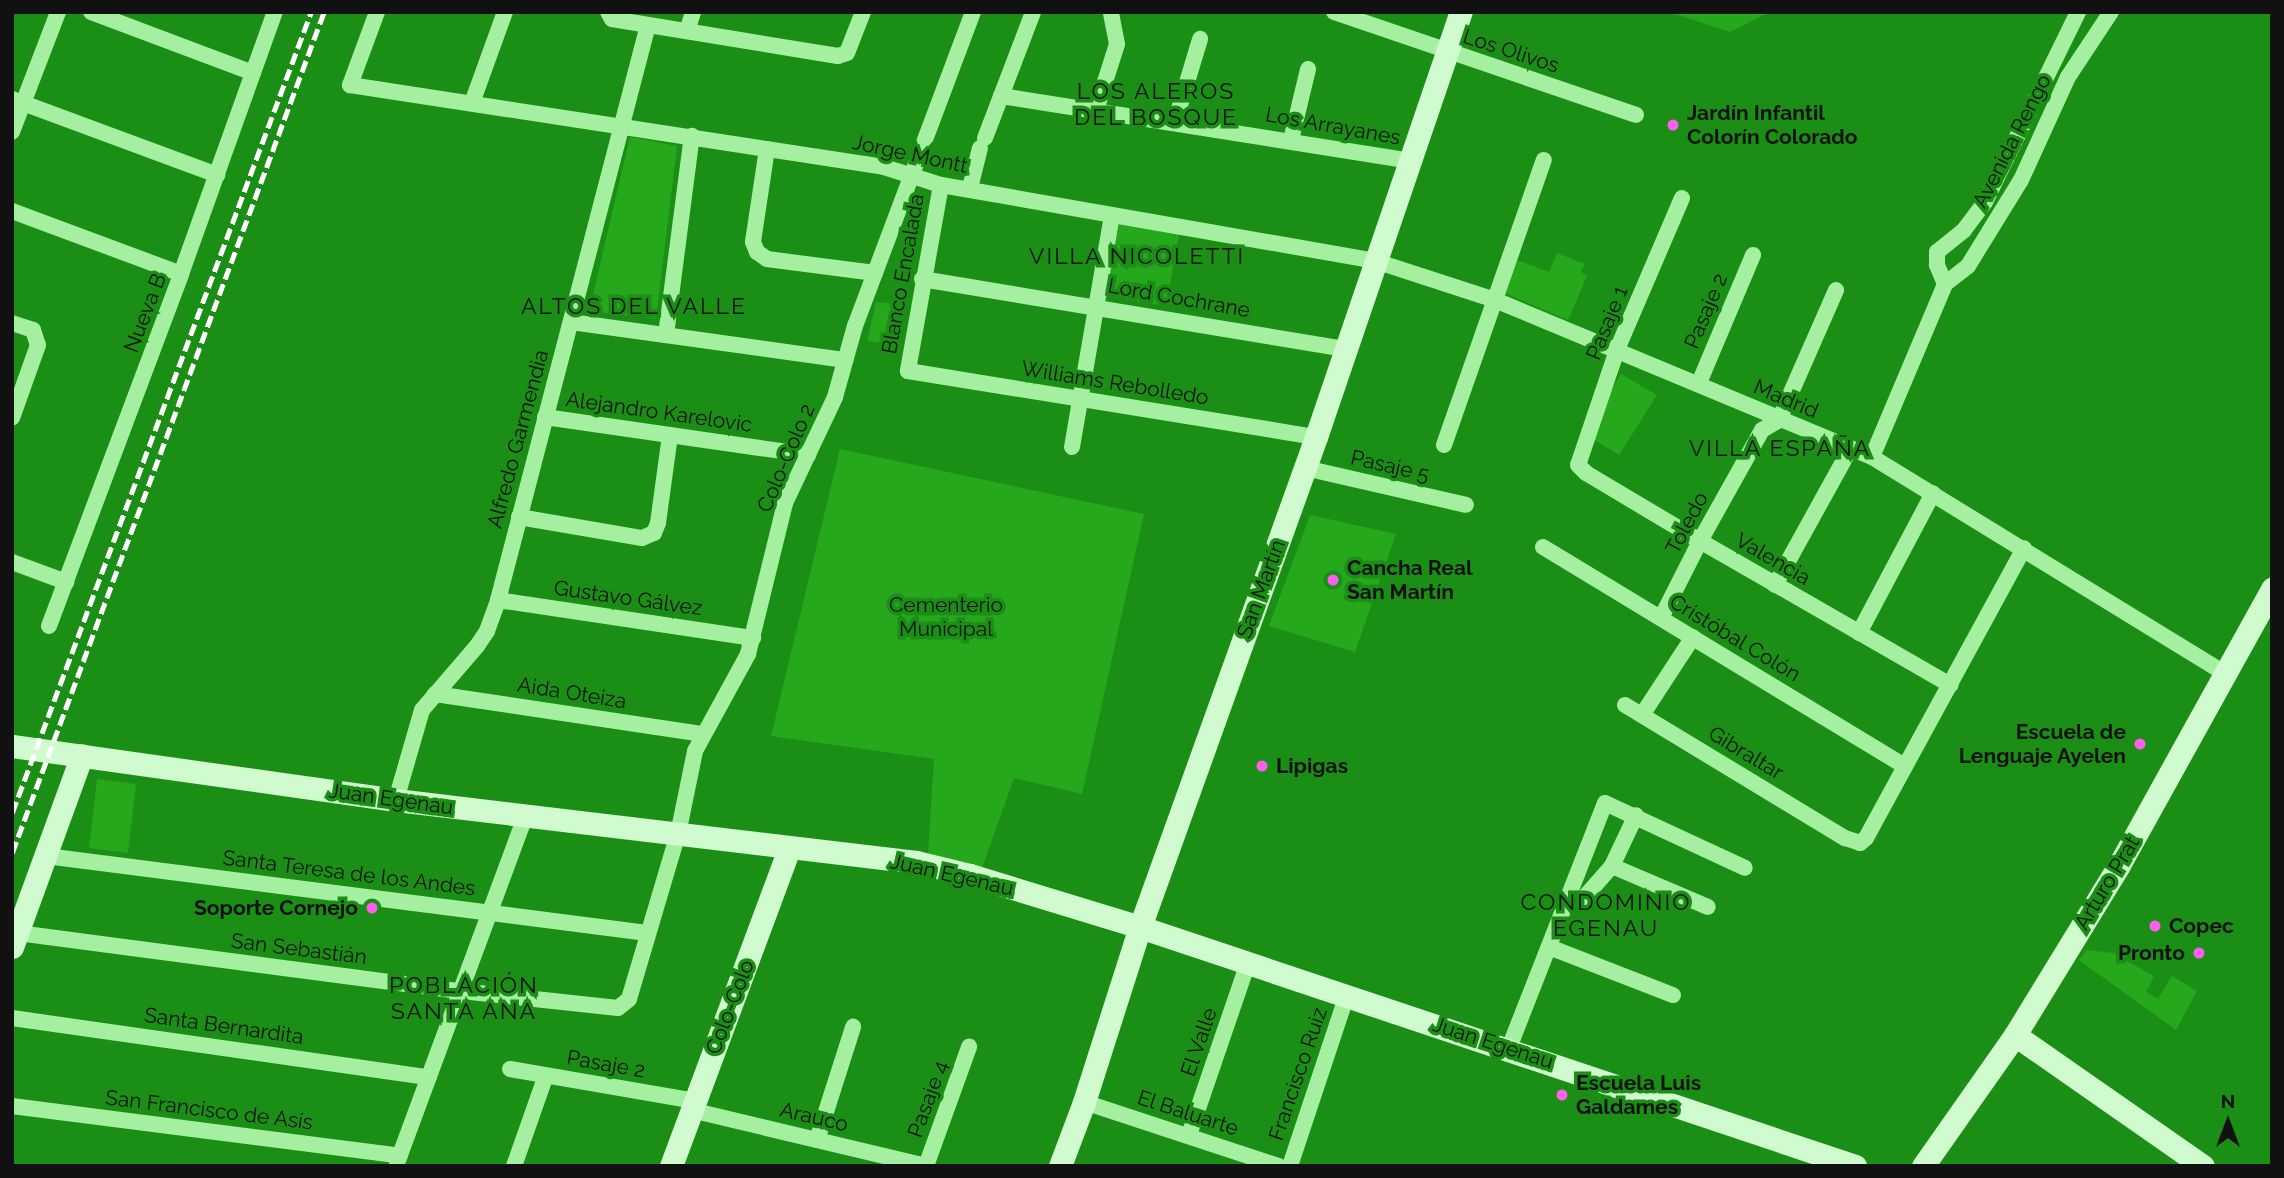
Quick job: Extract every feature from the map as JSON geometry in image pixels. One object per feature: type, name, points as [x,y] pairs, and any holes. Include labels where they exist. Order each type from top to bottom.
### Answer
[{"type":"main road","name":"San Martín","points":[[1060,1166],[1084,1102],[1140,927],[1316,437],[1461,12]]},
{"type":"main road","name":"Arturo Prat","points":[[1923,1166],[2015,1035],[2119,865],[2272,590]]},
{"type":"main road","name":"Juan Egenau","points":[[12,746],[525,817],[916,862],[970,875],[1140,927],[1509,1048],[1855,1166]]},
{"type":"main road","points":[[15,940],[82,755]]},
{"type":"main road","name":"Colo-Colo","points":[[671,1166],[789,848]]},
{"type":"main road","points":[[2015,1035],[2203,1166]]},
{"type":"street","points":[[12,132],[17,101],[58,12]]},
{"type":"street","points":[[91,12],[253,73]]},
{"type":"street","name":"Nueva B","points":[[50,626],[275,12]]},
{"type":"street","name":"Jorge Montt","points":[[377,12],[350,85],[884,167],[941,185],[1375,261]]},
{"type":"street","points":[[472,103],[505,12]]},
{"type":"street","points":[[608,12],[612,19],[838,56],[847,53],[858,13]]},
{"type":"street","points":[[687,31],[693,12]]},
{"type":"street","name":"Colo-Colo 2","points":[[618,1008],[629,999],[678,834],[691,764],[703,734],[741,668],[753,638],[780,517],[835,397],[875,273],[973,12]]},
{"type":"street","points":[[970,188],[982,143],[1032,12]]},
{"type":"street","points":[[1096,110],[1117,44],[1111,12]]},
{"type":"street","name":"Los Olivos","points":[[1334,12],[1636,115]]},
{"type":"street","name":"Avenida Rengo","points":[[1945,284],[1937,265],[1937,252],[1964,230],[1985,202],[2078,12]]},
{"type":"street","name":"Avenida Rengo","points":[[1872,457],[1945,284],[1968,266],[2015,191],[2068,77],[2111,12]]},
{"type":"street","name":"Alfredo Garmendia","points":[[396,800],[419,718],[435,694],[477,646],[487,631],[498,600],[649,25]]},
{"type":"street","points":[[1175,122],[1200,39]]},
{"type":"street","points":[[1291,140],[1308,69]]},
{"type":"street","name":"Los Arrayanes","points":[[1001,96],[1410,160]]},
{"type":"street","points":[[17,101],[216,175]]},
{"type":"street","points":[[666,335],[692,136]]},
{"type":"street","points":[[767,149],[753,242],[757,252],[767,259],[875,273]]},
{"type":"street","points":[[1444,444],[1544,160]]},
{"type":"street","name":"Blanco Encalada","points":[[908,371],[922,279],[941,185]]},
{"type":"street","name":"Pasaje 1","points":[[1578,465],[1617,350],[1682,198]]},
{"type":"street","points":[[12,211],[181,274]]},
{"type":"street","points":[[1072,447],[1112,215]]},
{"type":"street","name":"Pasaje 2","points":[[1699,383],[1753,254]]},
{"type":"street","name":"Madrid","points":[[1375,261],[1495,300],[1872,457],[2225,673]]},
{"type":"street","name":"Lord Cochrane","points":[[922,279],[1097,305],[1345,349]]},
{"type":"street","points":[[1779,420],[1836,290]]},
{"type":"street","points":[[570,322],[845,360]]},
{"type":"street","points":[[12,323],[33,330],[38,345],[12,418]]},
{"type":"street","name":"Williams Rebolledo","points":[[908,371],[1316,437]]},
{"type":"street","name":"Alejandro Karelovic","points":[[545,417],[808,455]]},
{"type":"street","name":"Toledo","points":[[1661,618],[1762,430],[1779,420]]},
{"type":"street","points":[[519,517],[642,538],[654,533],[658,523],[670,435]]},
{"type":"street","points":[[1775,585],[1850,449]]},
{"type":"street","name":"Valencia","points":[[1578,465],[1586,473],[1700,541],[1950,685]]},
{"type":"street","name":"Pasaje 5","points":[[1305,468],[1466,505]]},
{"type":"street","points":[[1859,633],[1933,493]]},
{"type":"street","name":"Cristóbal Colón","points":[[1543,547],[1904,766]]},
{"type":"street","points":[[1904,766],[2024,548]]},
{"type":"street","points":[[12,562],[66,582]]},
{"type":"street","name":"Gustavo Gálvez","points":[[498,600],[753,638]]},
{"type":"street","points":[[1642,715],[1693,637]]},
{"type":"street","name":"Aida Oteiza","points":[[435,694],[703,734]]},
{"type":"street","name":"Gibraltar","points":[[1625,705],[1845,838],[1860,843],[1866,838],[1904,766]]},
{"type":"street","points":[[1509,1048],[1605,803],[1636,815],[1745,868]]},
{"type":"street","points":[[1566,905],[1582,900],[1612,866],[1636,815]]},
{"type":"street","points":[[398,1161],[525,817]]},
{"type":"street","name":"Santa Teresa de los Andes","points":[[46,856],[647,933]]},
{"type":"street","points":[[1612,866],[1708,907]]},
{"type":"street","name":"San Sebastián","points":[[15,940],[618,1008]]},
{"type":"street","points":[[1549,947],[1673,995]]},
{"type":"street","name":"El Valle","points":[[1189,1135],[1248,963]]},
{"type":"street","name":"Francisco Ruiz","points":[[1290,1166],[1347,995]]},
{"type":"street","name":"Santa Bernardita","points":[[12,1017],[429,1077]]},
{"type":"street","points":[[817,1140],[853,1027]]},
{"type":"street","name":"Pasaje 4","points":[[926,1166],[969,1047]]},
{"type":"street","name":"Pasaje 2","points":[[510,1069],[693,1106]]},
{"type":"street","points":[[514,1166],[546,1075]]},
{"type":"street","name":"El Baluarte","points":[[1084,1102],[1279,1166]]},
{"type":"street","name":"San Francisco de Asís","points":[[12,1106],[398,1161]]},
{"type":"street","name":"Arauco","points":[[693,1106],[926,1166]]},
{"type":"green space","points":[[1669,12],[1770,12],[1730,32]]},
{"type":"green space","points":[[630,137],[677,146],[656,319],[589,311]]},
{"type":"green space","points":[[1120,219],[1180,230],[1166,306],[1106,296]]},
{"type":"green space","points":[[1557,253],[1585,264],[1581,272],[1587,276],[1568,320],[1500,291],[1511,258],[1549,272]]},
{"type":"green space","points":[[876,302],[895,304],[888,344],[867,341]]},
{"type":"green space","points":[[1621,374],[1657,395],[1619,455],[1585,434]]},
{"type":"green space","name":"Cementerio Municipal","points":[[840,449],[1144,514],[1082,794],[1014,778],[982,868],[928,855],[934,759],[771,736]]},
{"type":"green space","name":"Cancha Real San Martín","points":[[1310,515],[1396,534],[1355,652],[1269,626]]},
{"type":"green space","points":[[97,779],[136,784],[128,853],[89,848]]},
{"type":"green space","points":[[2087,950],[2113,953],[2154,976],[2146,992],[2158,999],[2172,976],[2197,991],[2176,1030],[2079,960]]},
{"type":"railway","points":[[12,813],[311,12]]},
{"type":"railway","points":[[12,853],[324,12]]},
{"type":"place","name":"Jardín Infantil Colorín Colorado","points":[[1673,125]]},
{"type":"place","name":"Cancha Real San Martín","points":[[1333,580]]},
{"type":"place","name":"Escuela de Lenguaje Ayelen","points":[[2140,744]]},
{"type":"place","name":"Lipigas","points":[[1262,766]]},
{"type":"place","name":"Soporte Cornejo","points":[[372,908]]},
{"type":"place","name":"Copec","points":[[2155,926]]},
{"type":"place","name":"Pronto","points":[[2199,953]]},
{"type":"place","name":"Escuela Luis Galdames","points":[[1562,1095]]},
{"type":"district","name":"LOS ALEROS DEL BOSQUE","points":[[1156,104]]},
{"type":"district","name":"VILLA NICOLETTI","points":[[1137,256]]},
{"type":"district","name":"ALTOS DEL VALLE","points":[[634,306]]},
{"type":"district","name":"VILLA ESPAÑA","points":[[1780,448]]},
{"type":"district","name":"CONDOMINIO EGENAU","points":[[1606,915]]},
{"type":"district","name":"POBLACIÓN SANTA ANA","points":[[464,998]]}]
